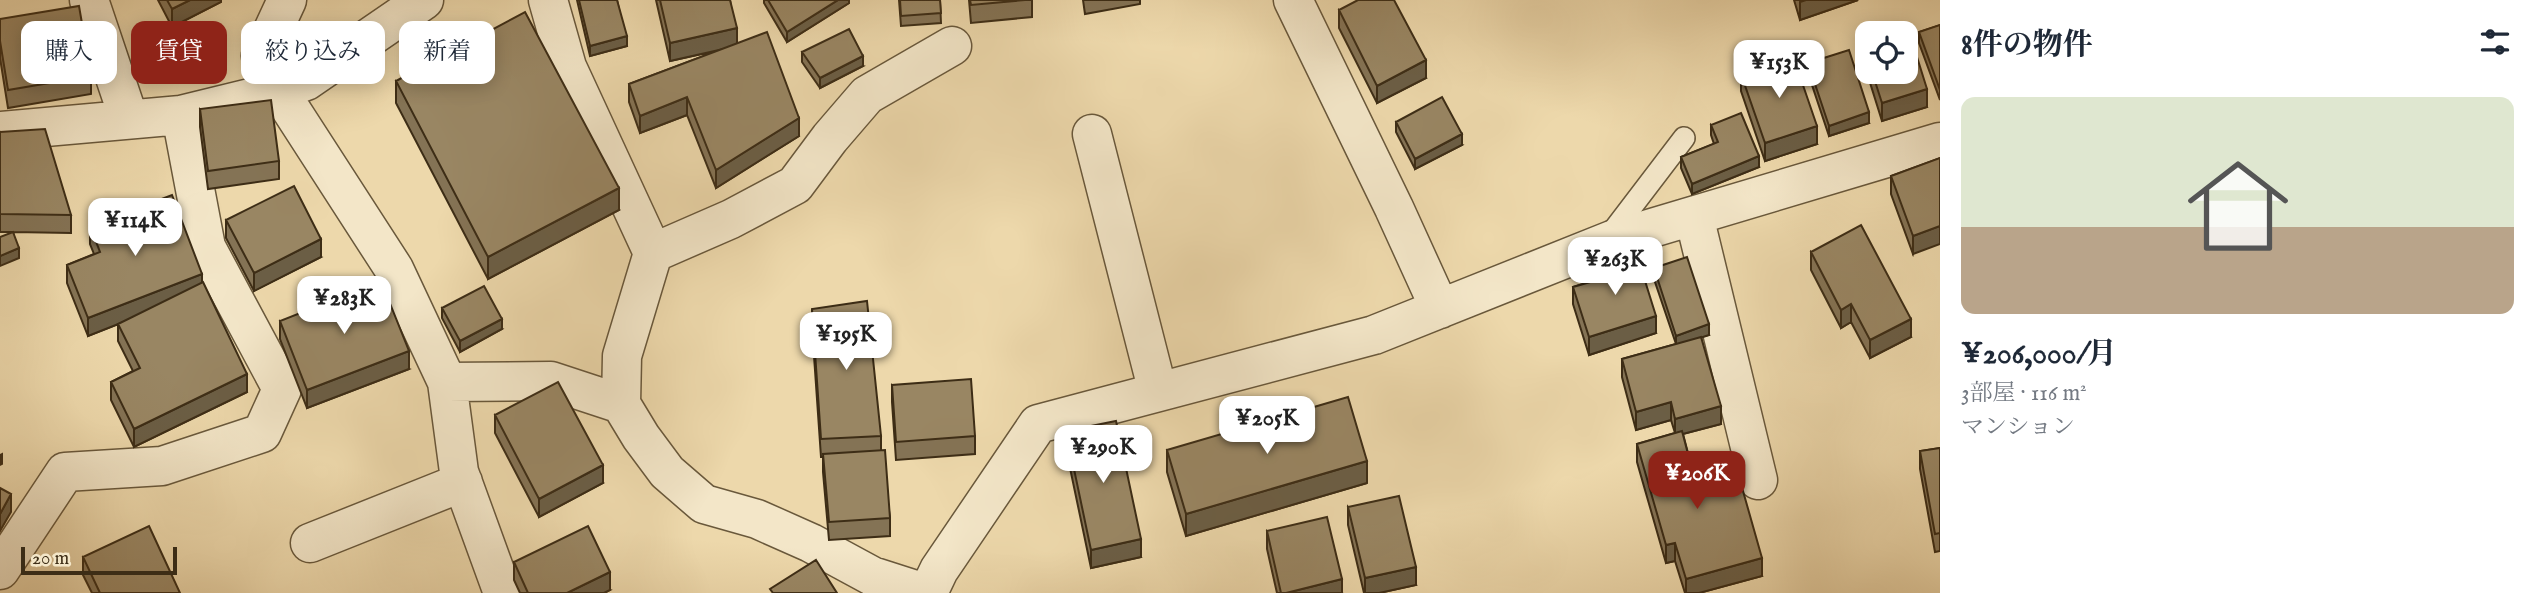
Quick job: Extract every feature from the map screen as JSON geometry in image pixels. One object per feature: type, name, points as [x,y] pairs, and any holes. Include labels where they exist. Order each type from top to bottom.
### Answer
[{"type":"street","points":[[89,0],[129,119]]},
{"type":"street","points":[[288,0],[261,56],[279,91],[394,269],[447,382],[458,471],[503,593]]},
{"type":"street","points":[[0,131],[181,115],[279,91],[306,81],[424,0]]},
{"type":"street","points":[[548,0],[567,67],[653,253],[622,356],[621,404],[641,437],[667,471],[704,504],[757,519],[811,543],[873,576],[926,593],[1038,424],[1374,335],[1604,243],[1940,142]]},
{"type":"street","points":[[1293,0],[1440,309]]},
{"type":"street","points":[[653,253],[731,219],[795,185],[867,95],[952,46]]},
{"type":"street","points":[[0,570],[65,472],[162,466],[262,433],[282,389],[206,247],[181,115]]},
{"type":"street","points":[[1092,134],[1158,392]]},
{"type":"street","points":[[1694,216],[1758,480]]},
{"type":"street","points":[[447,382],[551,381],[621,404]]},
{"type":"street","points":[[310,543],[463,482]]},
{"type":"lane","points":[[1604,243],[1684,138]]},
{"type":"building","points":[[167,0],[190,0],[172,9]]},
{"type":"building","points":[[579,0],[617,0],[627,36],[590,46]]},
{"type":"building","points":[[660,0],[730,0],[737,28],[670,43]]},
{"type":"building","points":[[768,0],[838,0],[787,32]]},
{"type":"building","points":[[900,0],[940,0],[941,13],[901,16]]},
{"type":"building","points":[[970,0],[1025,0],[971,5]]},
{"type":"building","points":[[1358,0],[1394,0],[1426,60],[1377,86],[1339,10]]},
{"type":"building","points":[[79,6],[82,21],[21,21],[21,84],[44,84],[8,90],[0,41],[0,19]]},
{"type":"building","points":[[525,12],[619,188],[488,257],[396,81],[399,79],[399,84],[495,84],[495,28]]},
{"type":"building","points":[[1940,25],[1940,90],[1919,32]]},
{"type":"building","points":[[849,29],[863,56],[820,78],[802,52]]},
{"type":"building","points":[[767,32],[799,118],[716,170],[687,97],[640,116],[629,84]]},
{"type":"building","points":[[1849,50],[1855,69],[1855,84],[1860,84],[1869,112],[1829,126],[1808,63]]},
{"type":"building","points":[[1793,56],[1817,126],[1765,143],[1741,74]]},
{"type":"building","points":[[1918,60],[1927,89],[1882,103],[1876,84],[1918,84]]},
{"type":"building","points":[[1442,97],[1462,134],[1415,159],[1396,122]]},
{"type":"building","points":[[271,100],[279,161],[208,171],[200,109]]},
{"type":"building","points":[[1741,113],[1759,156],[1692,184],[1681,157],[1718,142],[1711,125]]},
{"type":"building","points":[[45,129],[71,215],[0,214],[0,132]]},
{"type":"building","points":[[1940,158],[1940,226],[1913,236],[1891,176]]},
{"type":"building","points":[[294,186],[321,239],[254,273],[226,220]]},
{"type":"building","points":[[172,195],[202,274],[88,318],[67,265],[100,252],[90,226]]},
{"type":"building","points":[[1861,225],[1911,319],[1870,340],[1851,304],[1841,310],[1811,252]]},
{"type":"building","points":[[13,232],[19,248],[0,256],[0,237]]},
{"type":"building","points":[[1636,252],[1656,316],[1589,337],[1573,287],[1604,278],[1599,264]]},
{"type":"building","points":[[1687,257],[1709,324],[1676,336],[1654,268]]},
{"type":"building","points":[[381,281],[409,351],[307,390],[280,321]]},
{"type":"building","points":[[203,282],[247,374],[134,429],[111,382],[140,368],[118,324]]},
{"type":"building","points":[[484,286],[502,319],[460,341],[442,308]]},
{"type":"building","points":[[867,301],[881,436],[821,439],[812,309]]},
{"type":"building","points":[[1701,337],[1721,406],[1675,419],[1671,402],[1636,412],[1622,359]]},
{"type":"building","points":[[971,379],[975,436],[896,442],[892,385]]},
{"type":"building","points":[[558,382],[603,465],[539,499],[495,415]]},
{"type":"building","points":[[1348,397],[1367,461],[1186,514],[1167,450]]},
{"type":"building","points":[[1116,421],[1141,539],[1091,550],[1066,431]]},
{"type":"building","points":[[1682,431],[1699,496],[1741,484],[1762,558],[1686,579],[1675,543],[1666,545],[1637,444]]},
{"type":"building","points":[[1940,448],[1940,533],[1935,534],[1920,451]]},
{"type":"building","points":[[885,450],[890,518],[829,522],[823,454]]},
{"type":"building","points":[[0,488],[11,494],[0,514]]},
{"type":"building","points":[[1399,496],[1416,567],[1365,578],[1348,507]]},
{"type":"building","points":[[1327,517],[1342,579],[1281,593],[1267,531]]},
{"type":"building","points":[[149,526],[180,593],[100,593],[83,557]]},
{"type":"building","points":[[588,526],[610,572],[567,593],[528,593],[514,562]]},
{"type":"building","points":[[816,560],[837,593],[773,593],[770,589]]}]
